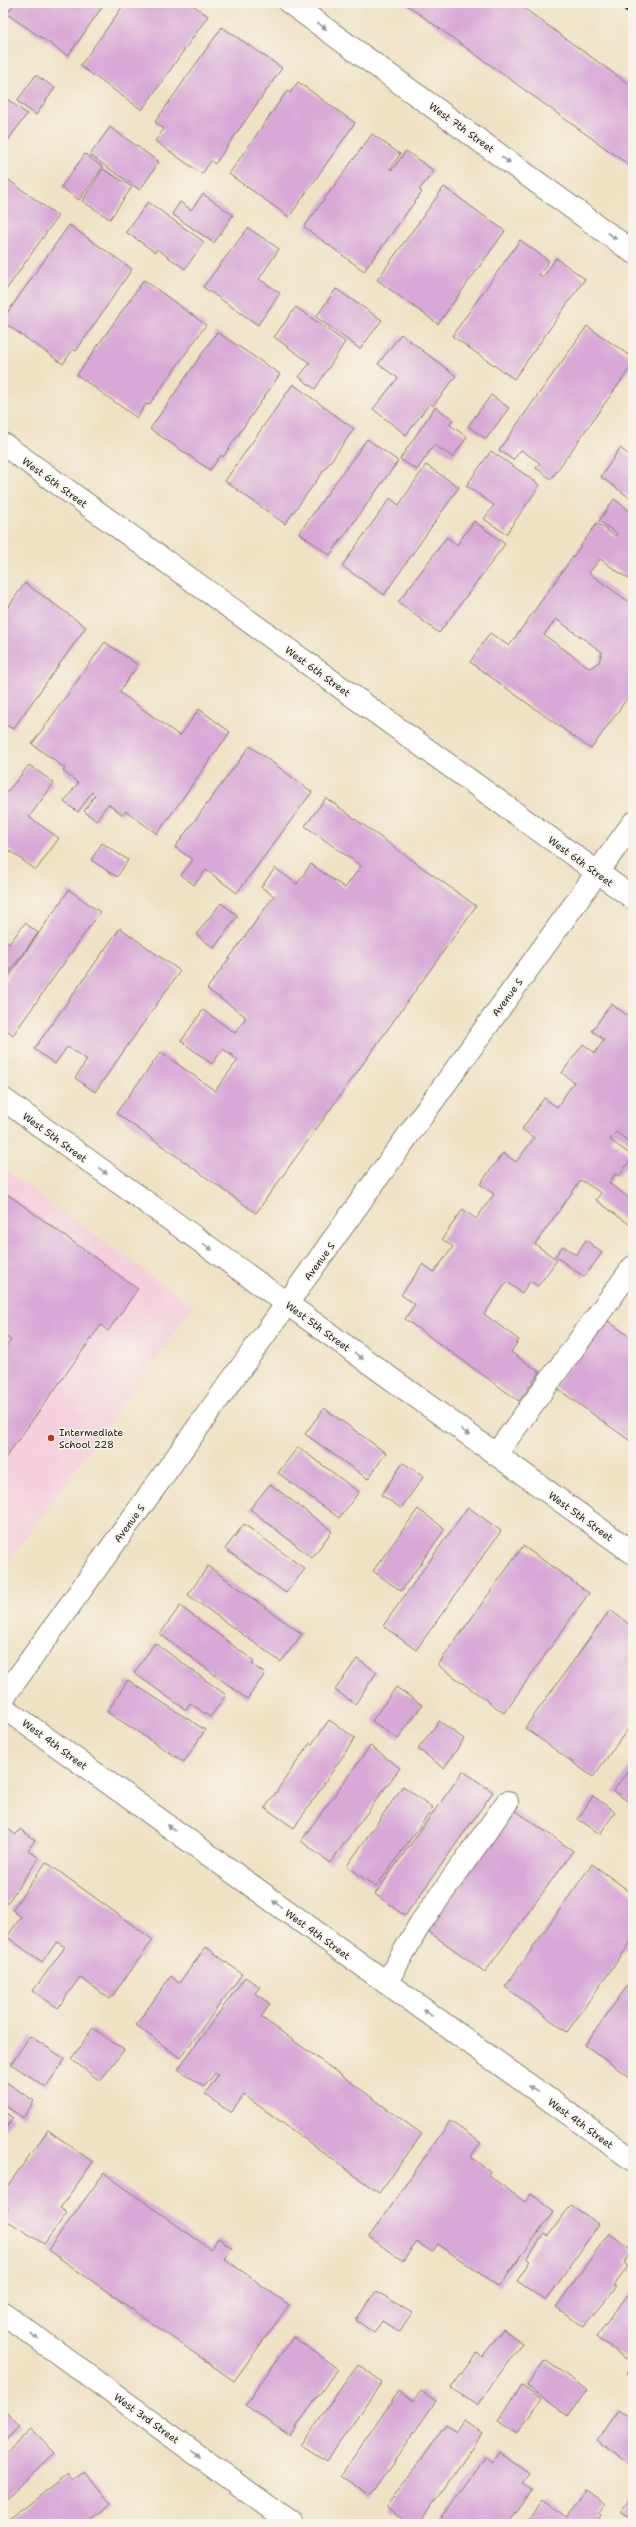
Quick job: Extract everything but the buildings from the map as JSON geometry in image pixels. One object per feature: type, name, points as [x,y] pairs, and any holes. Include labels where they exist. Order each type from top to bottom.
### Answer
[{"type":"street","name":"West 7th Street","points":[[290,3],[633,252]]},
{"type":"street","name":"West 6th Street","points":[[3,444],[633,898]]},
{"type":"street","name":"Avenue S","points":[[3,1698],[633,823]]},
{"type":"street","name":"West 5th Street","points":[[3,1099],[633,1553]]},
{"type":"street","points":[[496,1454],[633,1267]]},
{"type":"street","name":"West 4th Street","points":[[3,1707],[633,2160]]},
{"type":"street","points":[[386,1983],[420,1924],[507,1802]]},
{"type":"street","name":"West 3rd Street","points":[[3,2313],[292,2524]]},
{"type":"shaded area","name":"Intermediate School 228","points":[[3,1169],[193,1306],[3,1570]]},
{"type":"railway","points":[[618,3],[633,14]]},
{"type":"place","name":"Intermediate School 228","points":[[51,1438]]}]
